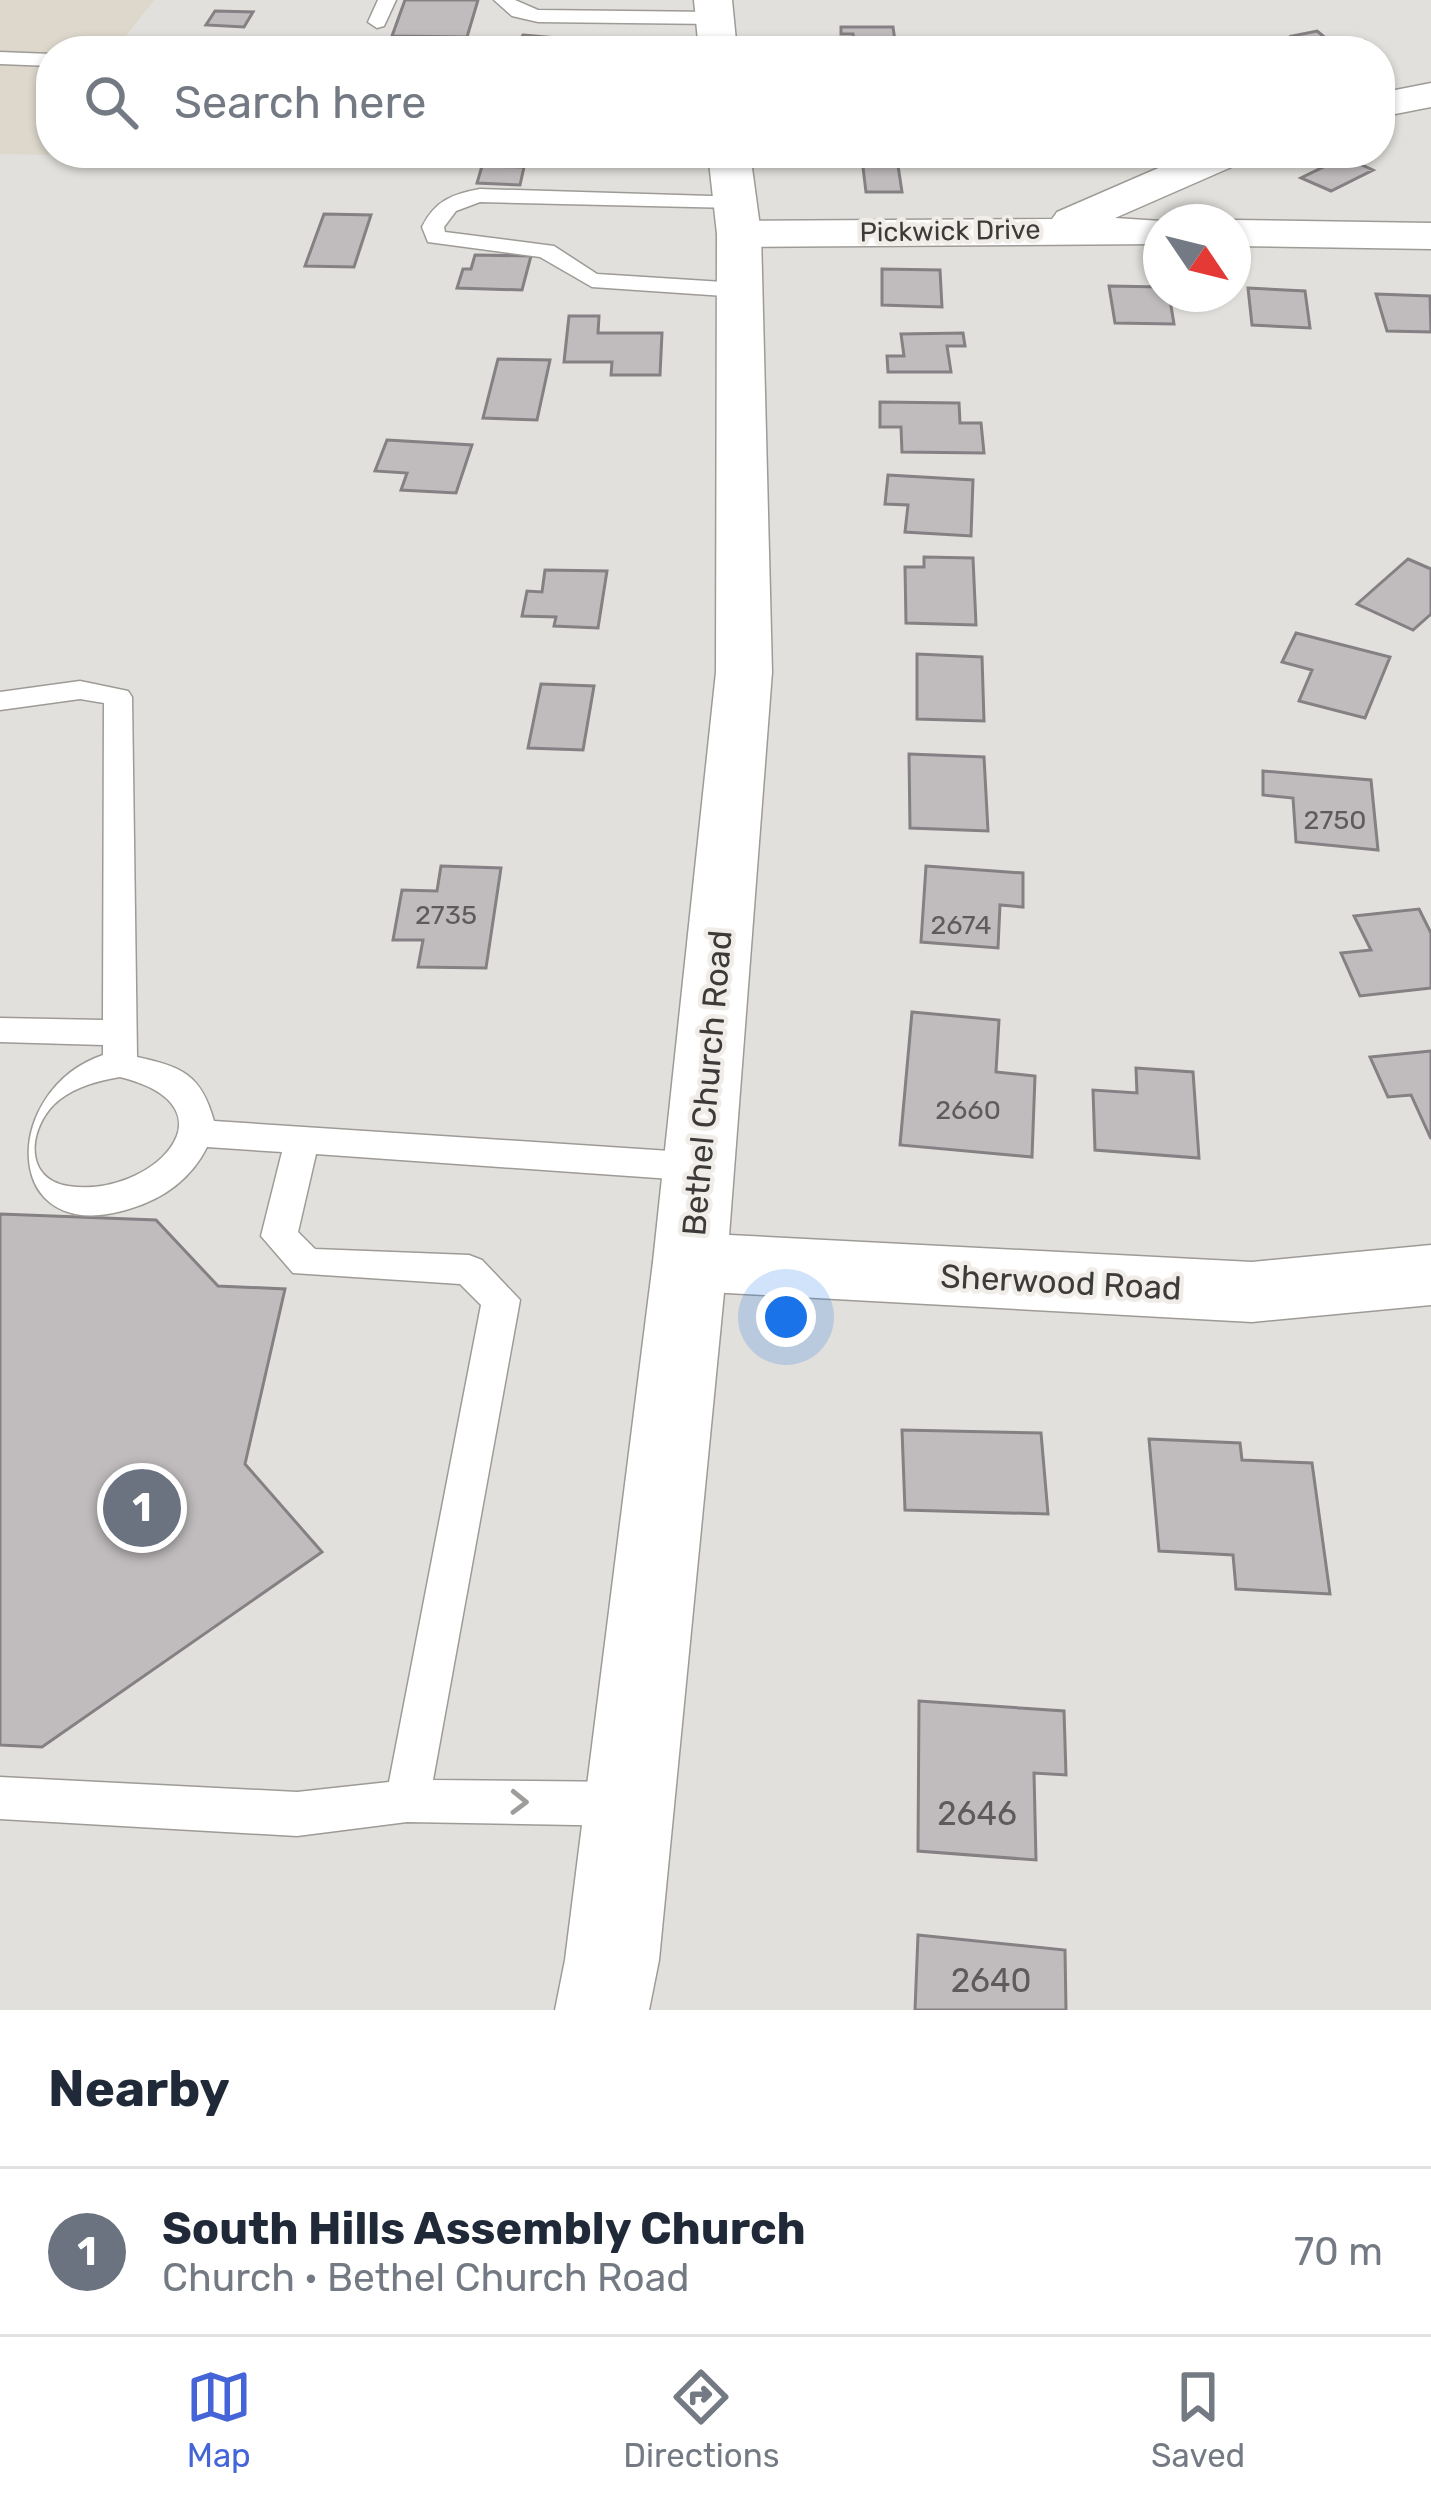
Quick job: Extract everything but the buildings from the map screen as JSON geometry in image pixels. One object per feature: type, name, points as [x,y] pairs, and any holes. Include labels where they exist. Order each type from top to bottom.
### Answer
[{"type":"street","points":[[1395,101],[1431,95]]},
{"type":"street","points":[[1052,230],[1194,168]]},
{"type":"street","name":"Pickwick Drive","points":[[735,220],[1143,231]]},
{"type":"street","name":"Bethel Church Road","points":[[602,2010],[630,1804],[690,1262],[745,672],[735,220]]},
{"type":"street","points":[[1251,232],[1431,236]]},
{"type":"street","name":"Sherwood Road","points":[[690,1262],[1252,1292],[1431,1275]]},
{"type":"lane","points":[[377,22],[387,0]]},
{"type":"lane","points":[[503,0],[519,12],[538,16],[715,23]]},
{"type":"lane","points":[[0,58],[36,59]]},
{"type":"lane","points":[[490,194],[735,220],[592,280],[546,251],[458,243],[436,237],[433,227],[439,212],[455,200],[490,194]]},
{"type":"lane","points":[[0,700],[80,690],[118,697],[120,1049]]},
{"type":"lane","points":[[0,1030],[120,1049],[190,1092],[198,1111],[197,1133],[187,1156],[168,1177],[141,1193],[78,1203],[50,1196],[28,1182],[16,1163],[14,1141],[22,1118],[39,1096],[120,1049]]},
{"type":"lane","points":[[197,1133],[700,1167]]},
{"type":"lane","points":[[303,1137],[279,1236],[306,1263],[469,1270],[501,1300],[407,1801]]},
{"type":"lane","points":[[0,1798],[297,1814],[407,1801],[630,1804]]},
{"type":"shaded area","points":[[0,0],[154,0],[126,36],[36,36],[36,155],[0,154]]},
{"type":"place","name":"South Hills Assembly Church","points":[[142,1508]]}]
